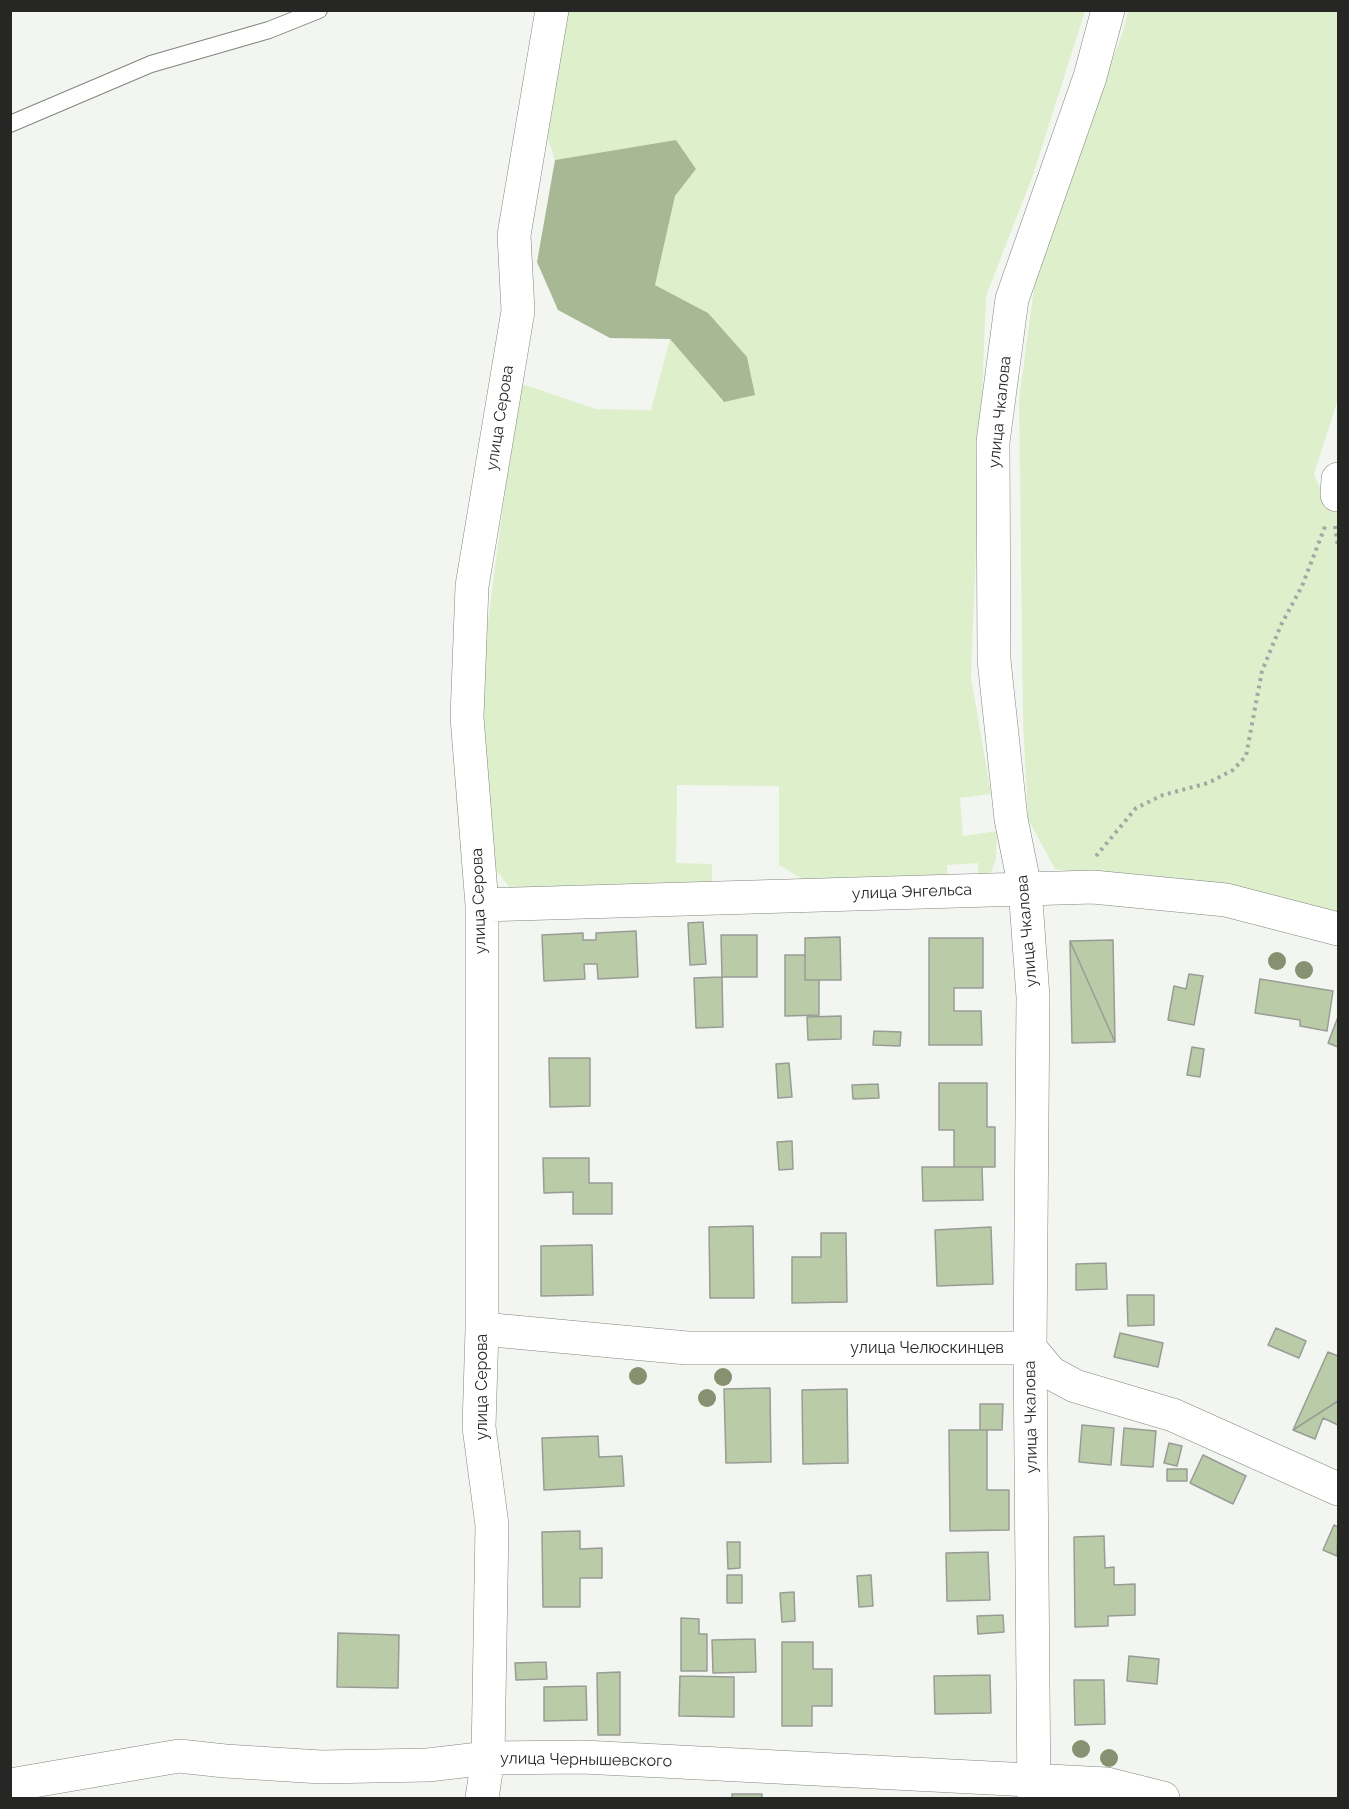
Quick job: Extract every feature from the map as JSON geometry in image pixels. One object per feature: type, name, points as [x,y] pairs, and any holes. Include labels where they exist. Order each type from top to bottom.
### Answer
[{"type":"street","name":"улица Серова","points":[[482,1798],[488,1758],[492,1525],[479,1426],[482,1329],[482,905],[467,717],[472,586],[518,311],[514,235],[552,10]]},
{"type":"street","name":"улица Чкалова","points":[[1034,1789],[1030,1348],[1033,997],[1025,888],[1011,819],[994,660],[993,442],[1012,299],[1090,77],[1108,10]]},
{"type":"street","name":"улица Энгельса","points":[[482,905],[1093,887],[1226,900],[1338,929]]},
{"type":"street","name":"улица Челюскинцев","points":[[482,1329],[687,1348],[1030,1348]]},
{"type":"street","points":[[1030,1348],[1051,1373],[1075,1386],[1173,1415],[1338,1489]]},
{"type":"street","name":"улица Чернышевского","points":[[10,1785],[179,1756],[321,1767],[428,1765],[488,1758],[583,1757],[1034,1789],[1107,1784],[1163,1798]]},
{"type":"lane","points":[[10,124],[152,64],[269,30],[319,10]]},
{"type":"path","points":[[1076,887],[1100,849],[1136,808],[1163,795],[1208,783],[1233,770],[1246,756],[1262,671],[1281,625],[1302,586],[1338,487]]},
{"type":"green space","points":[[567,11],[1085,11],[1033,175],[986,296],[971,677],[991,794],[960,798],[963,836],[997,831],[996,858],[990,876],[978,877],[978,863],[947,865],[948,881],[814,886],[779,865],[779,786],[677,785],[676,863],[712,864],[712,884],[510,888],[488,860],[482,668],[519,383],[596,409],[651,410],[670,339],[723,402],[708,313],[655,285],[675,196],[696,169],[676,140],[555,160],[546,132]]},
{"type":"green space","points":[[1128,11],[1338,11],[1338,399],[1314,474],[1327,504],[1338,506],[1338,922],[1250,895],[1055,869],[1028,819],[1023,721],[1019,400],[1038,258],[1123,32]]},
{"type":"green space","points":[[676,140],[696,169],[675,196],[655,285],[708,313],[747,357],[755,395],[724,402],[670,339],[610,338],[558,310],[537,262],[555,160]]},
{"type":"building","points":[[703,922],[706,964],[690,965],[688,923]]},
{"type":"building","points":[[636,931],[638,977],[598,979],[597,964],[584,964],[585,979],[544,981],[542,935],[583,933],[583,940],[596,940],[596,933]]},
{"type":"building","points":[[721,935],[757,935],[757,977],[722,977]]},
{"type":"building","points":[[840,937],[841,980],[805,980],[805,938]]},
{"type":"building","points":[[929,938],[983,938],[983,988],[954,988],[954,1011],[981,1011],[982,1045],[929,1045]]},
{"type":"building","points":[[1113,940],[1115,1042],[1070,941]]},
{"type":"building","points":[[1070,941],[1115,1042],[1072,1043]]},
{"type":"building","points":[[785,955],[805,955],[805,980],[819,980],[819,1015],[785,1016]]},
{"type":"building","points":[[1189,974],[1203,976],[1194,1025],[1168,1020],[1174,986],[1186,989]]},
{"type":"building","points":[[722,977],[723,1027],[696,1028],[694,978]]},
{"type":"building","points":[[1260,979],[1333,991],[1327,1031],[1300,1026],[1300,1020],[1255,1013]]},
{"type":"building","points":[[841,1016],[841,1039],[808,1040],[807,1017]]},
{"type":"building","points":[[1338,1017],[1338,1047],[1328,1043]]},
{"type":"building","points":[[874,1031],[901,1032],[900,1046],[873,1045]]},
{"type":"building","points":[[1192,1047],[1204,1049],[1200,1077],[1187,1075]]},
{"type":"building","points":[[549,1058],[590,1058],[590,1106],[550,1107]]},
{"type":"building","points":[[789,1063],[792,1097],[778,1098],[776,1064]]},
{"type":"building","points":[[939,1083],[987,1083],[987,1127],[995,1127],[995,1167],[954,1167],[954,1130],[939,1130]]},
{"type":"building","points":[[878,1084],[879,1098],[853,1099],[852,1085]]},
{"type":"building","points":[[792,1141],[793,1169],[779,1170],[777,1142]]},
{"type":"building","points":[[543,1158],[589,1158],[589,1183],[612,1183],[612,1214],[573,1214],[573,1192],[544,1193]]},
{"type":"building","points":[[922,1167],[982,1167],[983,1200],[923,1201]]},
{"type":"building","points":[[753,1226],[754,1298],[710,1298],[709,1227]]},
{"type":"building","points":[[991,1227],[993,1284],[937,1286],[935,1230]]},
{"type":"building","points":[[821,1233],[846,1233],[847,1302],[792,1303],[792,1257],[821,1257]]},
{"type":"building","points":[[592,1245],[593,1295],[541,1296],[541,1246]]},
{"type":"building","points":[[1106,1263],[1107,1289],[1076,1290],[1076,1264]]},
{"type":"building","points":[[1127,1295],[1154,1295],[1154,1325],[1128,1326]]},
{"type":"building","points":[[1276,1328],[1306,1341],[1299,1358],[1268,1345]]},
{"type":"building","points":[[1120,1333],[1163,1343],[1158,1367],[1114,1357]]},
{"type":"building","points":[[1328,1352],[1338,1356],[1338,1401],[1293,1430]]},
{"type":"building","points":[[770,1388],[771,1462],[726,1463],[724,1389]]},
{"type":"building","points":[[847,1389],[848,1463],[803,1464],[802,1390]]},
{"type":"building","points":[[1338,1401],[1338,1425],[1323,1418],[1315,1439],[1293,1430]]},
{"type":"building","points":[[980,1404],[1003,1404],[1002,1430],[980,1430]]},
{"type":"building","points":[[1082,1425],[1114,1428],[1111,1465],[1079,1462]]},
{"type":"building","points":[[1124,1428],[1156,1431],[1153,1467],[1121,1465]]},
{"type":"building","points":[[949,1430],[987,1430],[987,1490],[1009,1490],[1009,1530],[950,1531]]},
{"type":"building","points":[[598,1436],[599,1457],[622,1456],[624,1486],[544,1490],[542,1438]]},
{"type":"building","points":[[1169,1443],[1182,1446],[1177,1466],[1164,1463]]},
{"type":"building","points":[[1203,1455],[1246,1476],[1233,1504],[1190,1483]]},
{"type":"building","points":[[1167,1469],[1187,1469],[1187,1481],[1167,1481]]},
{"type":"building","points":[[1334,1525],[1338,1527],[1337,1556],[1323,1550]]},
{"type":"building","points":[[580,1531],[580,1549],[602,1548],[602,1578],[580,1578],[580,1607],[543,1607],[542,1532]]},
{"type":"building","points":[[1104,1536],[1105,1568],[1114,1567],[1114,1585],[1135,1584],[1135,1615],[1108,1616],[1108,1626],[1075,1627],[1074,1537]]},
{"type":"building","points":[[727,1542],[740,1542],[740,1568],[728,1569]]},
{"type":"building","points":[[988,1552],[990,1600],[947,1601],[946,1553]]},
{"type":"building","points":[[727,1575],[742,1575],[742,1603],[727,1603]]},
{"type":"building","points":[[871,1575],[873,1606],[859,1607],[857,1576]]},
{"type":"building","points":[[794,1592],[795,1621],[782,1622],[780,1593]]},
{"type":"building","points":[[1003,1615],[1004,1632],[978,1634],[977,1616]]},
{"type":"building","points":[[681,1618],[699,1619],[699,1634],[707,1634],[707,1671],[681,1671]]},
{"type":"building","points":[[338,1633],[399,1635],[398,1688],[337,1687]]},
{"type":"building","points":[[755,1639],[756,1672],[713,1673],[712,1640]]},
{"type":"building","points":[[782,1642],[813,1642],[813,1669],[832,1669],[832,1706],[812,1706],[812,1726],[782,1726]]},
{"type":"building","points":[[1129,1656],[1159,1659],[1157,1684],[1127,1681]]},
{"type":"building","points":[[546,1662],[547,1679],[516,1680],[515,1663]]},
{"type":"building","points":[[620,1672],[620,1735],[598,1735],[597,1673]]},
{"type":"building","points":[[990,1675],[991,1713],[935,1714],[934,1676]]},
{"type":"building","points":[[680,1676],[734,1677],[734,1717],[679,1716]]},
{"type":"building","points":[[1074,1680],[1104,1680],[1105,1724],[1075,1725]]},
{"type":"building","points":[[586,1686],[587,1720],[544,1721],[544,1687]]},
{"type":"building","points":[[732,1794],[762,1794],[762,1798],[732,1798]]}]
